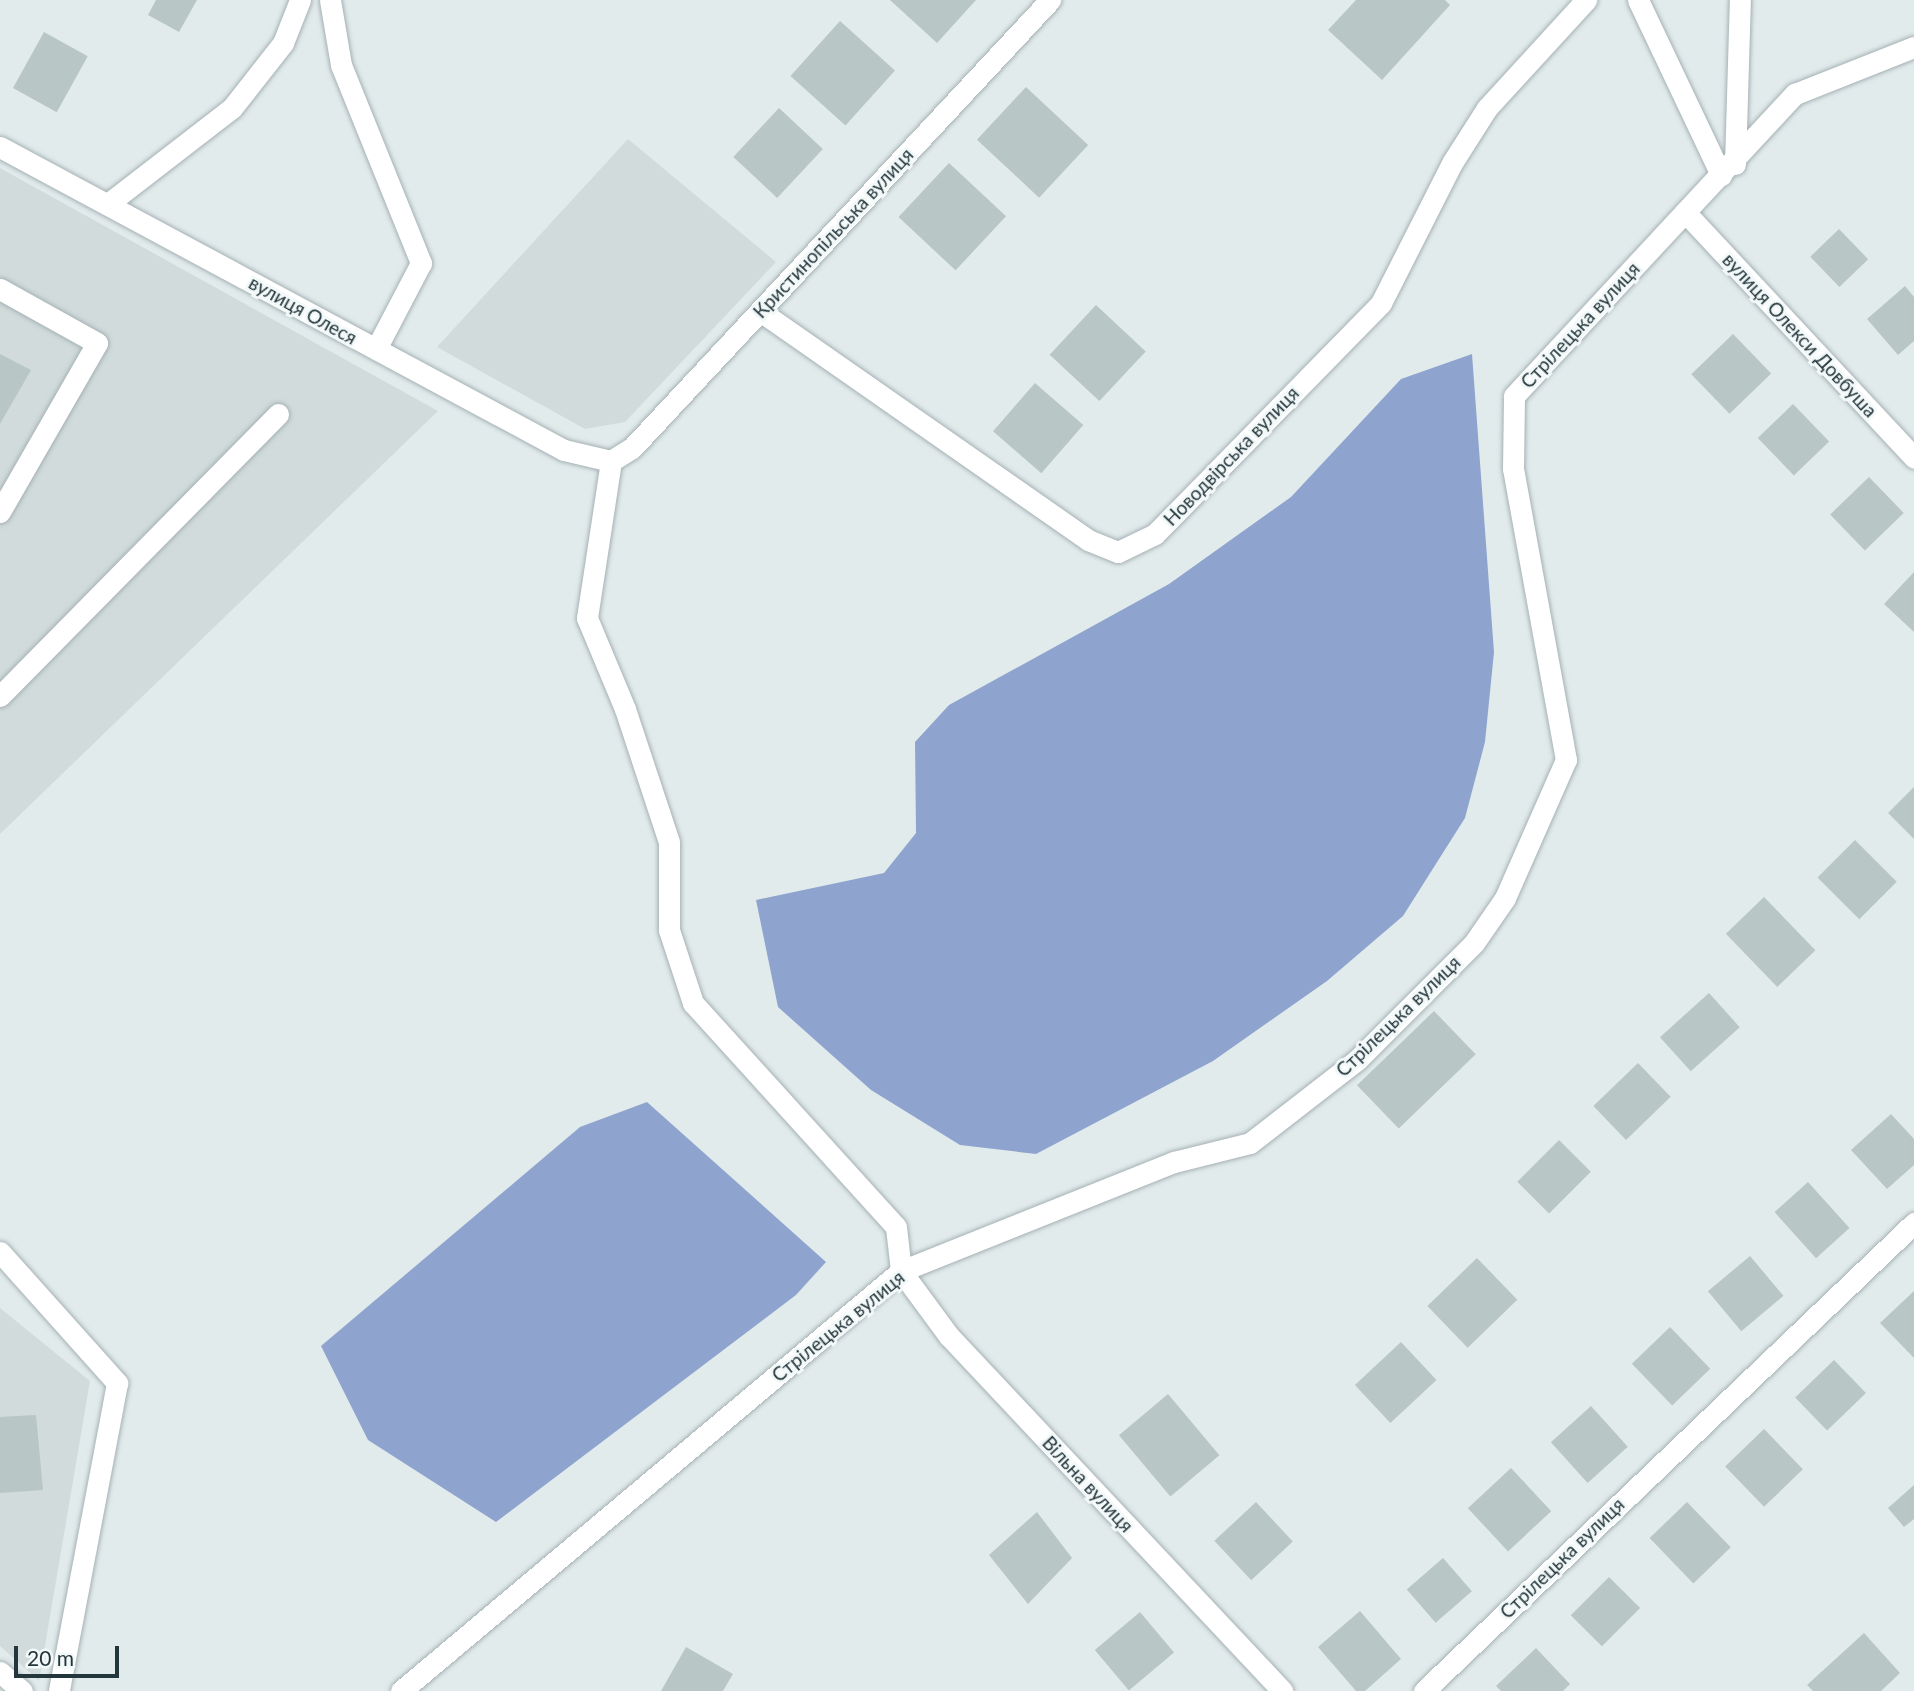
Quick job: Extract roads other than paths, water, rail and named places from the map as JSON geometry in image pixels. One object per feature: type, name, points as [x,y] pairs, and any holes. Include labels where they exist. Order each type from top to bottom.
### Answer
[{"type":"street","points":[[109,203],[233,108],[284,43],[300,0]]},
{"type":"street","points":[[330,0],[341,65],[421,264],[376,349]]},
{"type":"street","name":"Кристинопільська вулиця","points":[[611,461],[632,448],[1050,0]]},
{"type":"street","name":"Новодвірська вулиця","points":[[760,311],[1088,540],[1118,552],[1155,534],[1381,303],[1452,163],[1487,108],[1586,0]]},
{"type":"street","points":[[1638,0],[1728,170]]},
{"type":"street","points":[[1728,170],[1740,0]]},
{"type":"street","name":"Стрілецька вулиця","points":[[401,1691],[901,1270],[1174,1162],[1250,1143],[1357,1060],[1474,943],[1506,898],[1566,760],[1513,468],[1514,396],[1685,212],[1728,170],[1795,94],[1914,47]]},
{"type":"street","name":"вулиця Олеся","points":[[0,147],[109,203],[564,450],[611,461]]},
{"type":"street","name":"вулиця Олекси Довбуша","points":[[1685,212],[1914,458]]},
{"type":"street","points":[[0,289],[97,343],[0,512]]},
{"type":"street","points":[[0,696],[278,414]]},
{"type":"street","points":[[611,461],[587,618],[625,709],[668,842],[669,930],[692,1003],[896,1227],[901,1270]]},
{"type":"street","name":"Стрілецька вулиця","points":[[1424,1691],[1914,1223]]},
{"type":"street","points":[[0,1252],[117,1383],[59,1691]]},
{"type":"street","name":"Вільна вулиця","points":[[901,1270],[949,1336],[1282,1691]]},
{"type":"street","points":[[0,1672],[22,1691]]},
{"type":"water","points":[[1472,354],[1494,652],[1485,742],[1465,818],[1403,916],[1327,981],[1213,1061],[1036,1154],[960,1145],[871,1090],[778,1007],[756,900],[884,873],[916,833],[915,742],[949,705],[1169,584],[1291,497],[1401,379]]},
{"type":"water","points":[[647,1102],[826,1262],[796,1295],[496,1522],[368,1440],[321,1346],[580,1127]]}]
